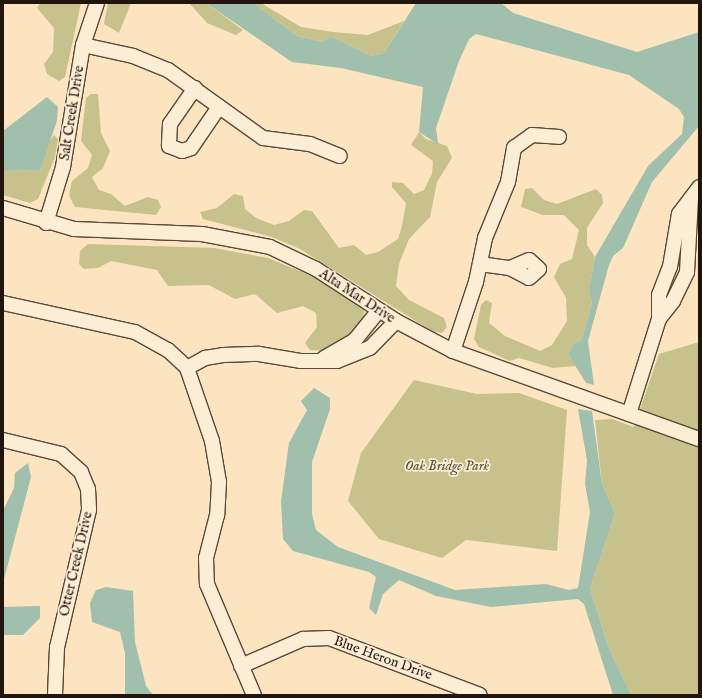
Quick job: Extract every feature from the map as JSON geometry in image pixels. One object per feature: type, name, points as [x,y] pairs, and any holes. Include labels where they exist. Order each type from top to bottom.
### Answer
[{"type":"street","name":"Salt Creek Drive","points":[[46,223],[63,167],[83,45],[97,3]]},
{"type":"street","points":[[83,45],[153,63],[194,88],[219,107],[270,140],[310,144],[340,156]]},
{"type":"street","points":[[194,88],[170,124],[169,146],[182,151],[191,148],[219,107]]},
{"type":"street","points":[[453,351],[480,264],[485,238],[508,182],[514,148],[532,135],[559,136]]},
{"type":"street","points":[[629,414],[659,319],[659,295],[670,267],[679,214],[695,192]]},
{"type":"street","points":[[659,319],[674,301],[693,273],[695,192]]},
{"type":"street","name":"Alta Mar Drive","points":[[3,208],[46,223],[106,233],[202,234],[246,240],[316,269],[396,321],[453,351],[699,439]]},
{"type":"street","points":[[480,264],[510,268]]},
{"type":"street","points":[[670,267],[693,273]]},
{"type":"street","points":[[3,303],[135,332],[168,350],[187,368],[212,441],[219,482],[217,515],[206,558],[206,584],[254,695]]},
{"type":"street","points":[[323,360],[355,340],[379,310]]},
{"type":"street","points":[[187,368],[205,358],[223,355],[323,360],[328,362],[353,358],[375,343],[396,321]]},
{"type":"street","name":"Otter Creek Drive","points":[[3,440],[61,454],[76,465],[88,489],[89,510],[56,647],[55,695]]},
{"type":"street","name":"Blue Heron Drive","points":[[241,666],[302,639],[329,638],[480,695]]},
{"type":"green space","points":[[40,3],[81,3],[65,77],[59,81],[47,74],[44,64],[53,52],[54,28],[37,8]]},
{"type":"green space","points":[[108,3],[131,3],[119,33],[104,24]]},
{"type":"green space","points":[[189,3],[206,3],[243,30],[236,35],[207,23]]},
{"type":"green space","points":[[253,3],[261,3],[301,27],[333,32],[368,35],[404,21],[384,53],[372,56],[330,36],[323,42],[297,36]]},
{"type":"green space","points":[[91,94],[98,94],[101,133],[110,151],[103,168],[92,177],[99,190],[111,194],[125,206],[148,197],[158,200],[161,207],[156,215],[75,207],[69,195],[72,181],[88,168],[92,155],[81,141],[86,98]]},
{"type":"green space","points":[[419,132],[426,139],[447,146],[452,158],[437,182],[430,217],[409,239],[399,264],[396,286],[409,300],[444,318],[447,327],[442,333],[432,331],[300,249],[272,237],[203,219],[200,212],[217,208],[234,194],[243,196],[245,209],[256,218],[274,225],[289,221],[304,210],[312,211],[339,248],[354,245],[366,255],[378,252],[398,239],[402,226],[406,203],[392,187],[392,182],[403,183],[414,194],[424,190],[432,174],[433,161],[411,145]]},
{"type":"green space","points":[[54,135],[58,139],[55,157],[38,199],[30,203],[3,195],[3,171],[40,170],[46,147]]},
{"type":"green space","points":[[532,188],[544,200],[557,204],[596,189],[602,195],[603,203],[587,228],[587,245],[595,257],[589,290],[592,303],[582,339],[573,344],[568,354],[576,366],[553,368],[519,358],[510,361],[479,347],[474,339],[481,305],[486,300],[492,303],[489,323],[505,336],[540,351],[552,345],[567,321],[566,298],[554,277],[560,264],[572,259],[579,230],[564,215],[543,215],[521,207],[525,189]]},
{"type":"green space","points":[[88,244],[214,248],[268,258],[321,280],[364,310],[365,318],[345,341],[323,351],[310,350],[305,343],[317,327],[316,313],[303,306],[277,313],[255,294],[235,299],[209,285],[168,286],[157,270],[111,261],[98,268],[84,269],[79,264],[80,251]]},
{"type":"green space","points":[[699,342],[699,695],[631,695],[608,646],[590,588],[615,514],[602,484],[595,420],[612,419],[634,427],[659,354]]},
{"type":"green space","name":"Oak Bridge Park","points":[[414,380],[477,394],[519,393],[567,410],[557,551],[466,540],[442,558],[379,539],[348,501],[361,453]]},
{"type":"shaded area","points":[[206,3],[253,3],[297,36],[323,42],[330,36],[372,56],[384,53],[416,3],[501,3],[513,13],[637,52],[699,32],[699,126],[652,182],[623,248],[613,256],[609,265],[588,341],[594,385],[586,383],[568,354],[573,344],[582,339],[592,303],[589,290],[595,257],[648,166],[682,134],[684,117],[679,109],[629,75],[476,34],[469,39],[459,61],[436,128],[438,144],[419,132],[423,87],[341,68],[292,62]]},
{"type":"shaded area","points":[[47,97],[58,107],[57,121],[40,170],[3,171],[3,131]]},
{"type":"shaded area","points":[[314,388],[330,398],[330,409],[312,462],[312,514],[316,530],[338,547],[455,590],[546,584],[569,590],[578,588],[590,512],[585,484],[587,460],[578,409],[592,411],[602,484],[615,514],[590,588],[608,646],[631,695],[613,695],[584,604],[578,599],[491,607],[436,596],[399,580],[383,594],[376,615],[369,608],[376,577],[369,572],[293,551],[283,539],[281,501],[289,443],[307,410],[301,401]]},
{"type":"shaded area","points":[[28,463],[31,477],[3,583],[3,511],[14,488],[15,473]]},
{"type":"shaded area","points":[[106,587],[133,591],[135,642],[146,686],[153,695],[125,695],[125,653],[120,632],[92,622],[90,603],[96,590]]},
{"type":"shaded area","points":[[40,606],[40,618],[23,635],[3,635],[3,607]]}]
